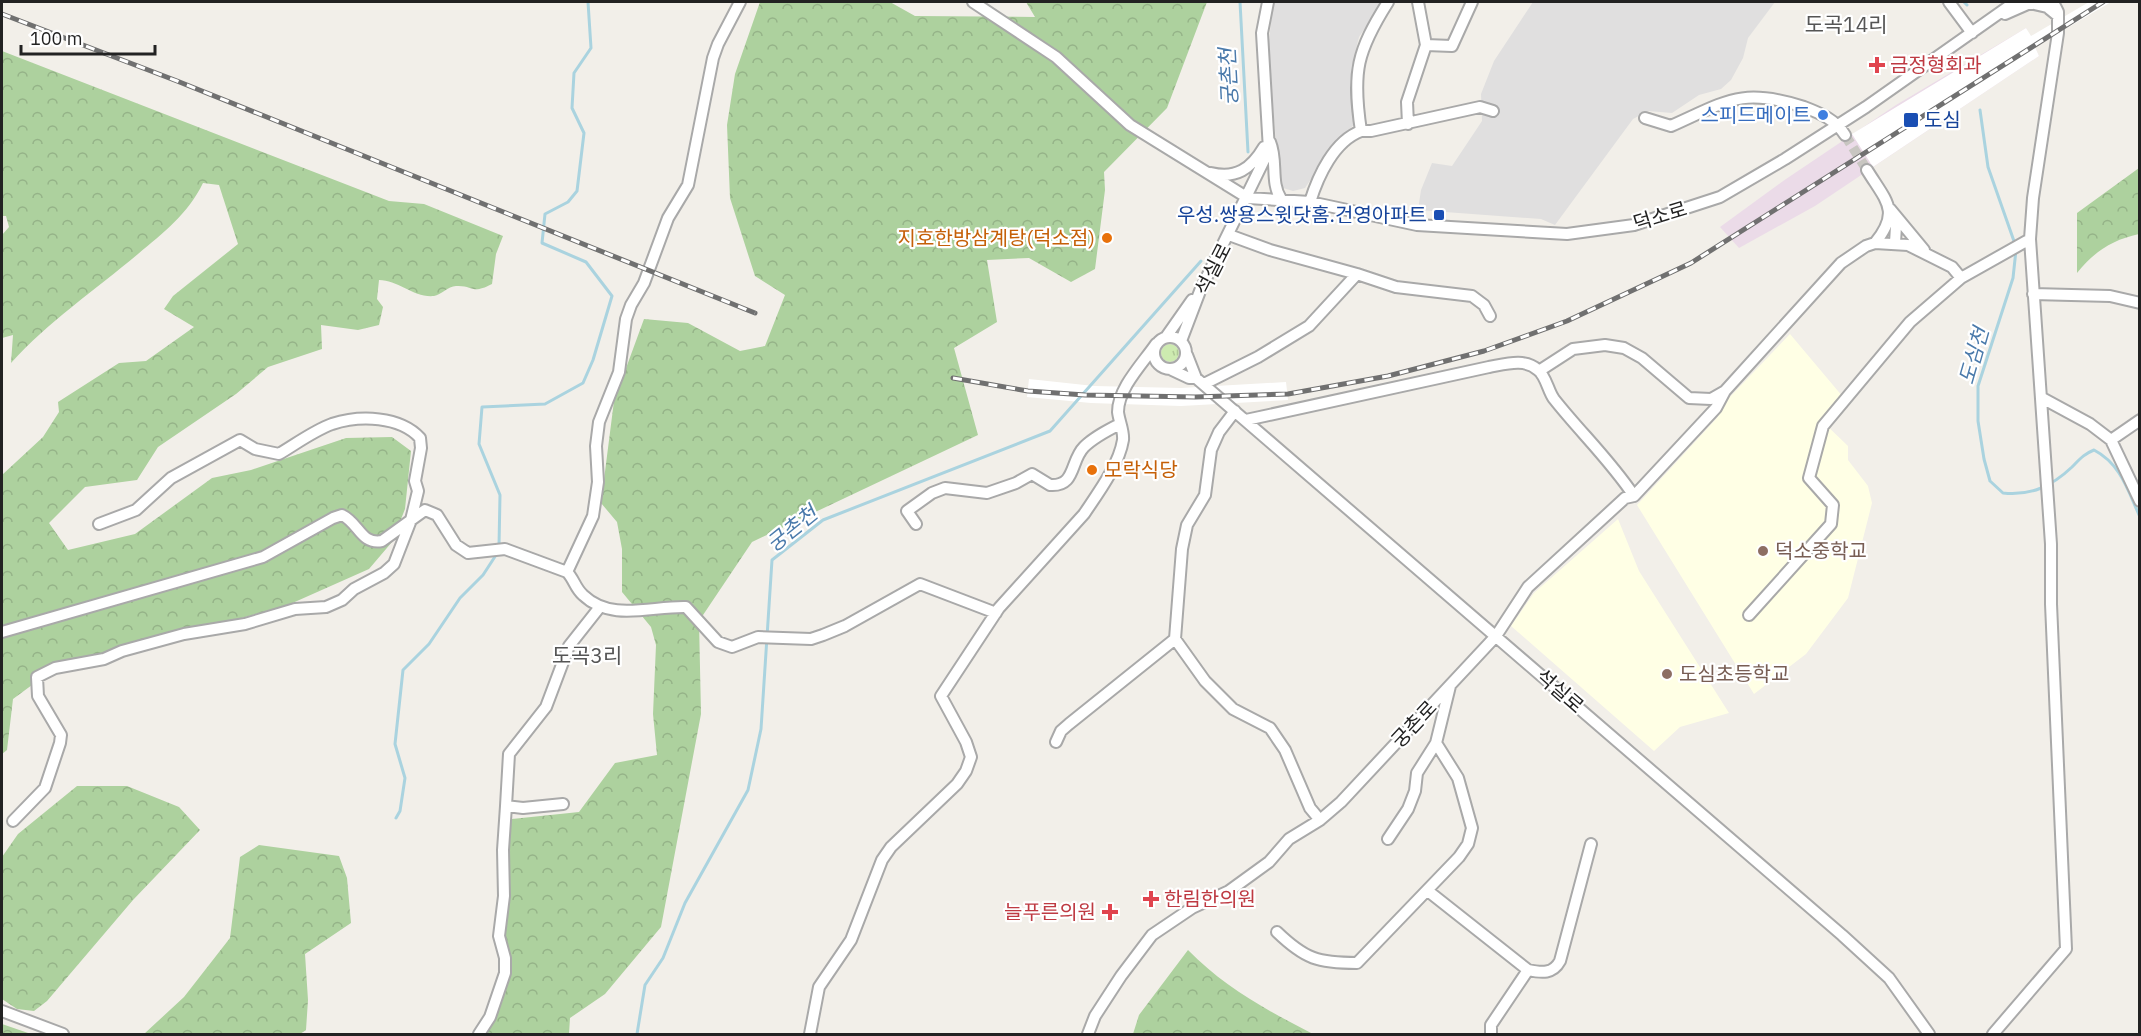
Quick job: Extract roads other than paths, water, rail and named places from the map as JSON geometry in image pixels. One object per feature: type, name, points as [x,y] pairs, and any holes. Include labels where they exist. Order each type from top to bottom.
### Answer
[{"type":"street","points":[[567,572],[593,516],[598,482],[596,446],[599,422],[619,372],[631,305],[644,283],[668,218],[688,185],[713,58],[717,44],[740,2]]},
{"type":"street","points":[[973,2],[1056,57],[1130,125],[1248,198]]},
{"type":"street","points":[[1268,2],[1262,33],[1269,140],[1275,155],[1275,189],[1281,198]]},
{"type":"street","points":[[1361,131],[1358,108],[1358,71],[1361,48],[1388,2]]},
{"type":"street","points":[[1408,124],[1407,102],[1426,45],[1418,2]]},
{"type":"street","points":[[1426,45],[1452,46],[1472,2]]},
{"type":"street","points":[[1949,2],[1972,33]]},
{"type":"street","name":"덕소로","points":[[1248,198],[1281,198],[1310,202],[1417,225],[1567,234],[1634,225],[1720,197],[1842,130],[2015,2]]},
{"type":"street","points":[[1993,1035],[2066,949],[2049,495],[2030,238],[2036,176],[2058,33],[2058,16],[2053,2]]},
{"type":"street","points":[[1996,15],[2008,13],[2030,3],[2047,8],[2058,16]]},
{"type":"street","points":[[1645,118],[1671,126],[1725,102],[1752,95],[1786,101],[1816,111],[1842,130]]},
{"type":"street","points":[[1310,202],[1337,149],[1350,135],[1480,108],[1492,111]]},
{"type":"street","points":[[1204,171],[1233,175],[1244,171],[1257,159],[1269,140]]},
{"type":"street","name":"석실로","points":[[1269,140],[1269,150],[1248,198],[1200,291],[1181,341],[1200,381],[1850,942],[1888,978],[1929,1035]]},
{"type":"street","points":[[1867,170],[1890,209],[1927,254]]},
{"type":"street","points":[[1875,243],[1887,228],[1890,209]]},
{"type":"street","points":[[1890,209],[1896,226],[1895,243]]},
{"type":"street","points":[[1229,235],[1270,250],[1396,287],[1472,296],[1484,305],[1490,316]]},
{"type":"street","points":[[1749,615],[1831,524],[1833,505],[1809,478],[1823,426],[1910,322],[1961,278],[2030,238]]},
{"type":"street","points":[[1875,243],[1895,243],[1927,254],[1953,267],[1961,278]]},
{"type":"street","name":"궁촌로","points":[[1088,1035],[1108,996],[1152,935],[1192,908],[1229,891],[1269,862],[1289,839],[1320,820],[1341,802],[1496,636],[1528,587],[1625,498],[1634,496],[1716,408],[1725,391],[1841,263],[1852,253],[1875,243]]},
{"type":"street","points":[[1156,344],[1154,355],[1167,369],[1200,381],[1258,357],[1308,326],[1357,274]]},
{"type":"street","points":[[810,1035],[819,987],[851,940],[882,860],[891,847],[957,784],[966,771],[971,757],[966,742],[941,696],[996,613],[1095,498],[1123,439],[1118,410],[1133,374],[1156,344],[1166,337],[1200,291]]},
{"type":"street","points":[[2033,294],[2110,296],[2139,303]]},
{"type":"street","points":[[1166,337],[1181,341]]},
{"type":"street","points":[[1539,370],[1573,349],[1605,345],[1624,348],[1642,358],[1689,398],[1711,399],[1725,391]]},
{"type":"street","points":[[1128,384],[1137,374],[1182,365],[1187,355]]},
{"type":"street","points":[[1246,420],[1489,367],[1522,362],[1539,370],[1551,394],[1579,432],[1612,464],[1634,496]]},
{"type":"street","points":[[2042,398],[2090,424],[2111,440],[2139,501]]},
{"type":"street","points":[[1235,411],[1219,432],[1211,450],[1206,495],[1187,525],[1182,549],[1175,639],[1205,681],[1233,709],[1270,728],[1285,750],[1310,808],[1320,820]]},
{"type":"street","points":[[13,821],[45,788],[60,743],[61,735],[38,696],[37,677],[55,668],[104,659],[122,651],[184,633],[226,628],[295,609],[326,607],[342,600],[354,589],[384,573],[394,564],[411,520],[418,491],[415,481],[421,448],[420,438],[401,423],[367,420],[328,426],[279,454],[255,449],[240,440],[171,478],[136,510],[99,524]]},
{"type":"street","points":[[2111,440],[2131,429],[2139,420]]},
{"type":"street","points":[[916,524],[907,511],[945,488],[987,493],[1016,483],[1032,474],[1050,485],[1064,483],[1071,477],[1083,447],[1120,424]]},
{"type":"street","points":[[2126,472],[2139,472]]},
{"type":"street","points":[[2,632],[263,557],[342,515],[351,519],[364,538],[373,543],[382,541],[425,510],[437,515],[456,545],[468,553],[505,549],[567,572],[573,578],[575,587],[598,608],[631,611],[686,607],[724,646],[732,647],[761,637],[812,639],[846,626],[920,584],[996,613]]},
{"type":"street","points":[[479,1035],[490,1017],[506,973],[505,958],[499,936],[504,896],[503,850],[509,754],[546,707],[569,646],[598,608]]},
{"type":"street","points":[[1056,742],[1061,731],[1069,724],[1175,639]]},
{"type":"street","points":[[1388,839],[1408,809],[1415,791],[1417,773],[1436,743],[1450,685]]},
{"type":"street","points":[[1277,932],[1298,953],[1338,963],[1357,963],[1428,891],[1468,844],[1472,828],[1458,778],[1436,743]]},
{"type":"street","points":[[506,806],[523,808],[563,804]]},
{"type":"street","points":[[1428,891],[1528,970],[1548,972],[1556,969],[1560,961],[1591,844]]},
{"type":"street","points":[[1491,1035],[1491,1025],[1528,970]]},
{"type":"street","points":[[2,1011],[63,1035]]},
{"type":"waterway","points":[[499,546],[500,495],[479,444],[482,407],[545,404],[583,383],[593,360],[612,296],[586,262],[542,243],[545,214],[568,202],[577,191],[584,133],[572,108],[574,73],[591,48],[588,2]]},
{"type":"waterway","name":"궁촌천","points":[[1240,2],[1248,152]]},
{"type":"waterway","name":"도심천","points":[[1964,2],[1967,5]]},
{"type":"waterway","name":"도심천","points":[[1980,110],[1988,167],[2015,244]]},
{"type":"waterway","name":"도심천","points":[[2016,250],[2013,278],[1978,386],[1978,421],[1990,481],[2003,493],[2032,491],[2057,479],[2087,453],[2094,450],[2117,470],[2140,517]]},
{"type":"waterway","name":"궁촌천","points":[[637,1034],[645,985],[663,958],[685,903],[748,790],[761,729],[772,560],[823,520],[1050,431],[1201,261]]},
{"type":"waterway","points":[[396,818],[400,811],[405,778],[395,744],[403,670],[429,644],[460,598],[483,575],[498,552]]},
{"type":"tunnel","points":[[1845,135],[1867,170]]},
{"type":"railway","points":[[953,378],[1028,391],[1085,395],[1195,397],[1288,394],[1388,376],[1484,351],[1567,321],[1691,263],[2103,2]]},
{"type":"railway","points":[[2,14],[177,81],[755,313]]},
{"type":"place","name":"금정형회과","points":[[1877,65]]},
{"type":"place","name":"스피드메이트","points":[[1823,115]]},
{"type":"place","name":"도심","points":[[1911,120]]},
{"type":"place","name":"우성.쌍용스윗닷홈.건영아파트","points":[[1439,215]]},
{"type":"place","name":"지호한방삼계탕(덕소점)","points":[[1107,238]]},
{"type":"place","name":"모락식당","points":[[1092,470]]},
{"type":"place","name":"덕소중학교","points":[[1763,551]]},
{"type":"place","name":"도심초등학교","points":[[1667,674]]},
{"type":"place","name":"한림한의원","points":[[1151,899]]},
{"type":"place","name":"늘푸른의원","points":[[1110,912]]},
{"type":"district","name":"도곡14리","points":[[1846,25]]},
{"type":"district","name":"도곡3리","points":[[587,656]]}]
